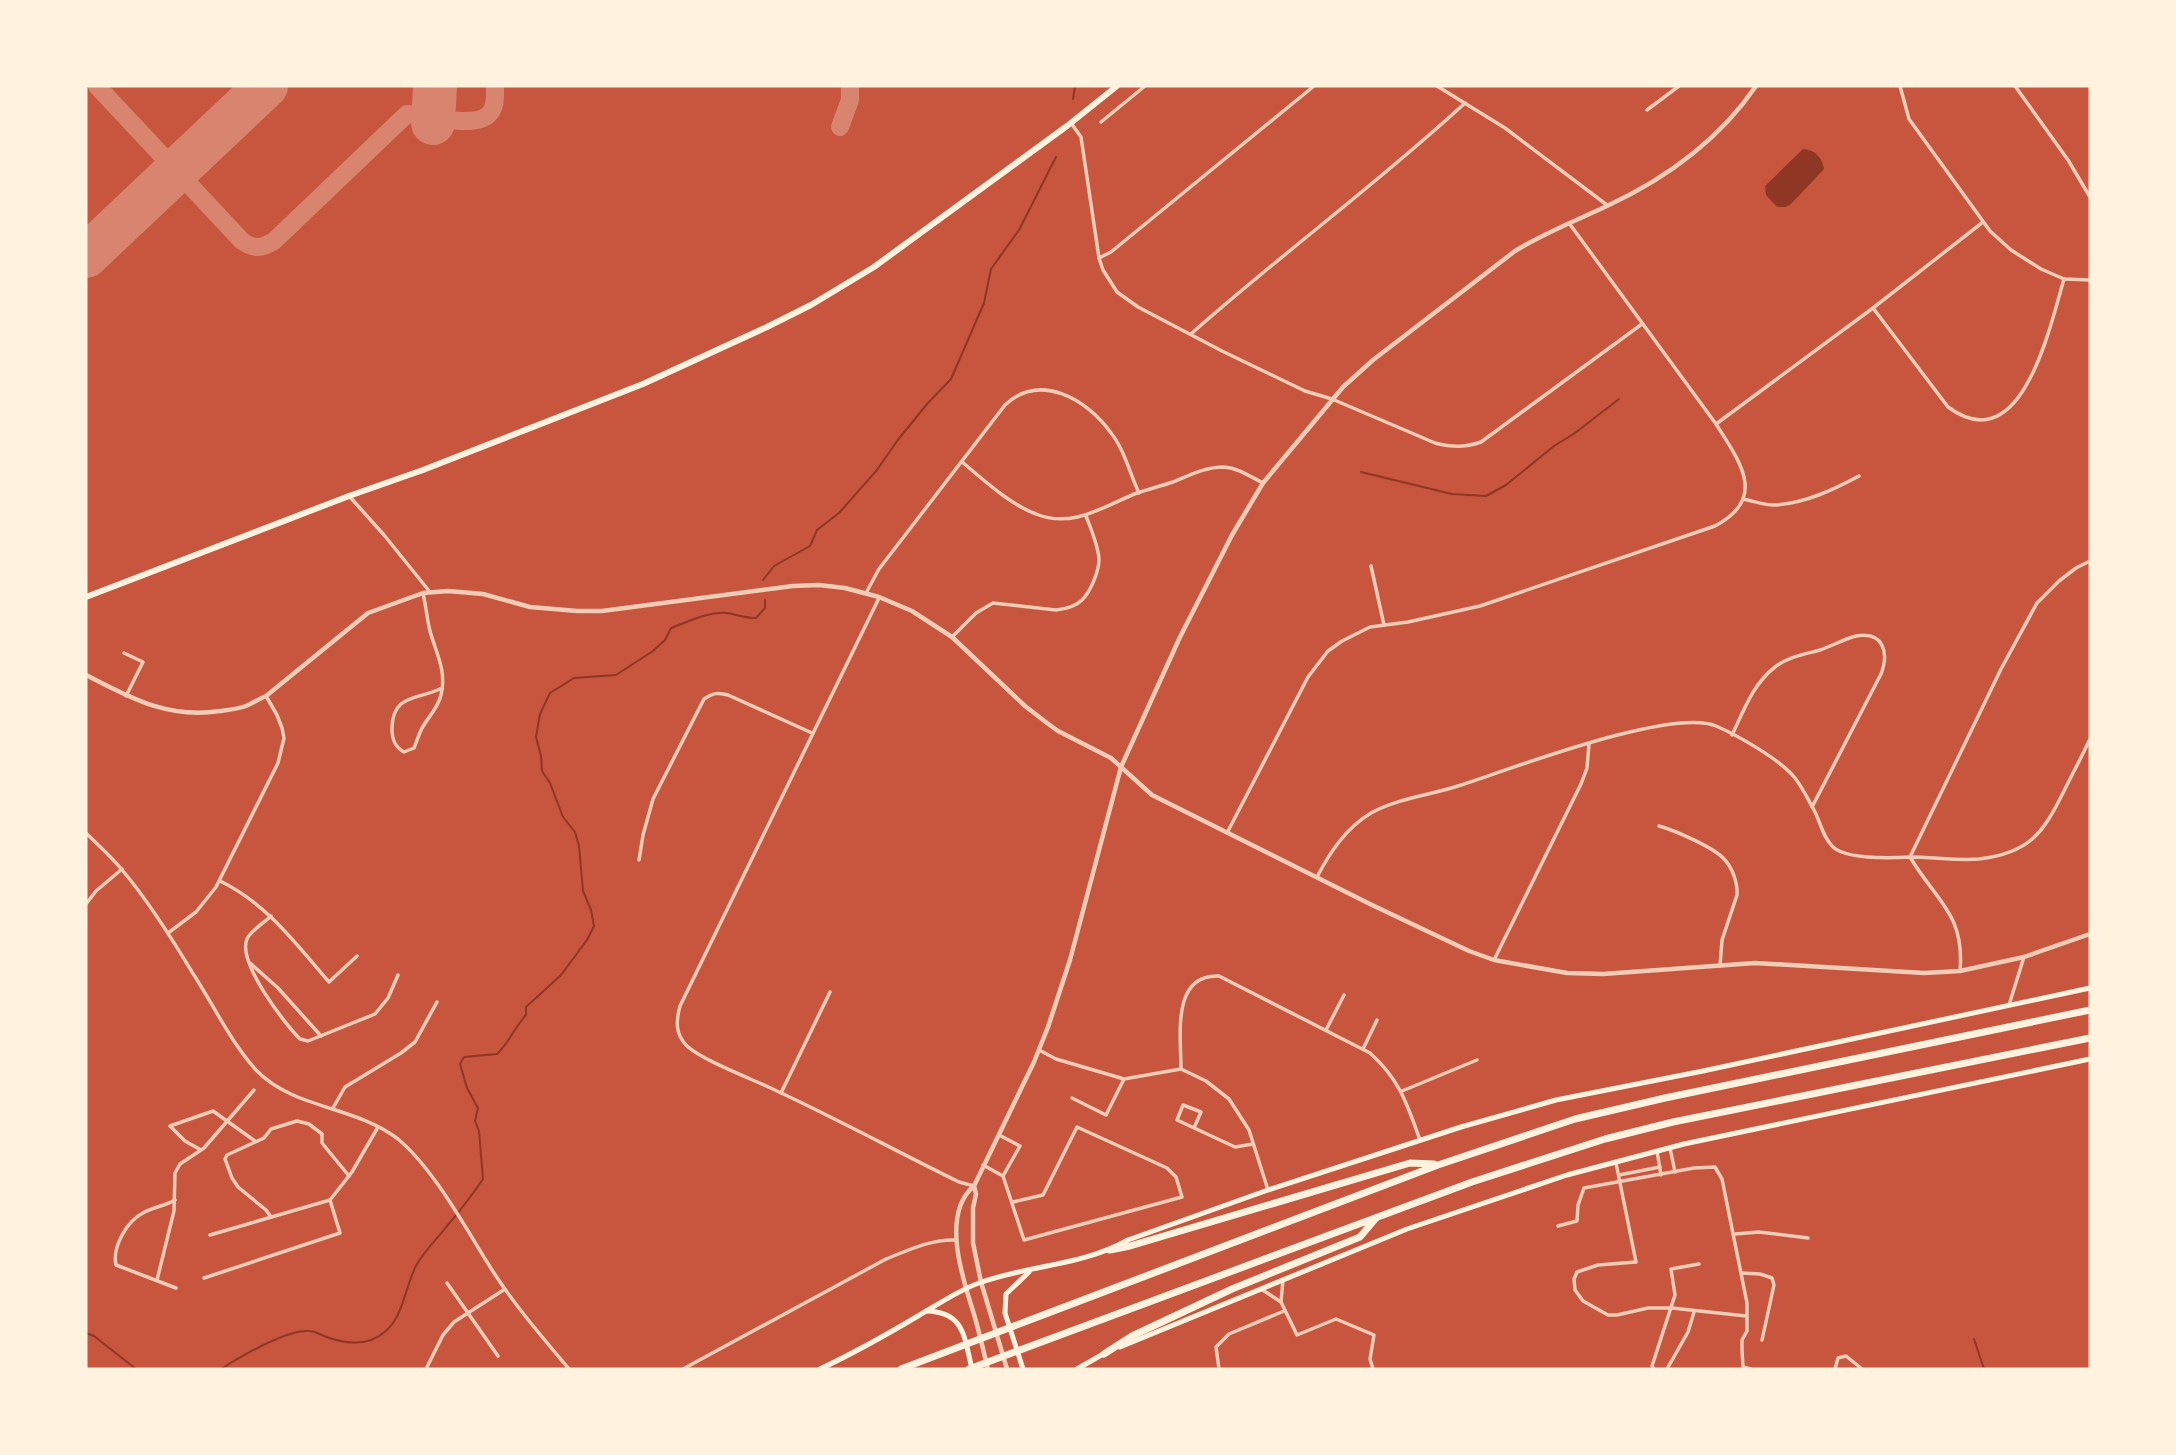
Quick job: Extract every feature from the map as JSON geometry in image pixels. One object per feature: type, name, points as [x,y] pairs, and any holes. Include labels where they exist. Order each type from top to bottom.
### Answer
[{"type":"highway","points":[[901,1369],[1438,1165],[1574,1119],[2090,1010]]},
{"type":"highway","points":[[971,1369],[1482,1178],[1605,1139],[1673,1122],[2090,1038]]},
{"type":"highway","points":[[1110,1250],[1410,1163],[1438,1165]]},
{"type":"highway","points":[[1104,1354],[1132,1336],[1232,1289],[1360,1237],[1377,1217]]},
{"type":"main road","points":[[86,597],[643,384],[811,305],[874,267],[1071,123],[1117,86]]},
{"type":"main road","points":[[820,1369],[856,1352],[964,1288],[1110,1250],[1128,1240],[1268,1190],[1420,1140],[1556,1100],[2090,988]]},
{"type":"main road","points":[[1077,1369],[1104,1354],[1407,1229],[1526,1188],[1615,1161],[1670,1148],[2090,1059]]},
{"type":"main road","points":[[1023,1369],[1004,1312],[1006,1294],[1031,1270]]},
{"type":"main road","points":[[926,1311],[950,1315],[961,1329],[971,1369]]},
{"type":"street","points":[[1101,122],[1145,86]]},
{"type":"street","points":[[1099,258],[1111,252],[1314,86]]},
{"type":"street","points":[[1437,86],[1506,128],[1608,206]]},
{"type":"street","points":[[1647,110],[1679,86]]},
{"type":"street","points":[[988,1369],[959,1270],[956,1240],[961,1205],[967,1191],[974,1186],[1039,1051],[1070,960],[1121,767],[1180,637],[1232,535],[1263,483],[1332,398],[1373,360],[1515,251],[1545,233],[1630,195],[1678,166],[1708,141],[1756,86]]},
{"type":"street","points":[[1900,86],[1909,119],[1990,231],[2011,250],[2041,270],[2064,279],[2090,280]]},
{"type":"street","points":[[2015,86],[2068,160],[2090,197]]},
{"type":"street","points":[[1191,334],[1248,283],[1426,139],[1465,103]]},
{"type":"street","points":[[1071,123],[1081,137],[1099,258],[1117,292],[1138,307],[1294,386],[1332,398],[1435,443],[1451,447],[1469,447],[1493,435],[1642,324]]},
{"type":"street","points":[[1716,424],[1983,222]]},
{"type":"street","points":[[1227,833],[1317,663],[1342,640],[1370,627],[1408,622],[1480,606],[1715,526],[1727,520],[1743,499],[1746,481],[1743,469],[1716,424],[1569,223]]},
{"type":"street","points":[[1873,307],[1948,407],[1959,415],[1985,420],[1998,417],[2007,411],[2017,400],[2032,374],[2045,346],[2064,279]]},
{"type":"street","points":[[866,593],[879,569],[1004,405],[1022,392],[1054,391],[1080,402],[1102,420],[1113,435],[1139,493]]},
{"type":"street","points":[[962,462],[1006,496],[1038,515],[1063,520],[1086,516],[1194,472],[1225,467],[1263,483]]},
{"type":"street","points":[[1743,499],[1775,505],[1835,489],[1859,476]]},
{"type":"street","points":[[349,496],[430,592]]},
{"type":"street","points":[[952,637],[976,613],[993,603],[1056,610],[1066,609],[1082,600],[1097,570],[1098,559],[1086,516]]},
{"type":"street","points":[[1910,857],[2036,603],[2059,581],[2090,561]]},
{"type":"street","points":[[1371,566],[1384,625]]},
{"type":"street","points":[[86,676],[158,708],[190,713],[227,710],[246,706],[266,696],[368,613],[423,593],[448,591],[483,594],[530,607],[602,611],[793,586],[819,585],[866,593],[912,611],[952,637],[1058,731],[1111,758],[1152,795],[1469,951],[1493,960],[1567,973],[1603,974],[1755,963],[1924,973],[1960,971],[2024,957],[2090,934]]},
{"type":"street","points":[[423,593],[431,633],[443,670],[442,688],[436,709],[421,730],[414,748],[404,752],[399,750],[392,734],[395,712],[402,703],[412,697],[442,688]]},
{"type":"street","points":[[879,597],[680,1006],[677,1020],[681,1039],[696,1052],[959,1182],[974,1186]]},
{"type":"street","points":[[1732,734],[1755,687],[1778,664],[1857,636],[1872,637],[1880,642],[1886,654],[1886,662],[1812,807]]},
{"type":"street","points":[[124,653],[143,662],[126,696]]},
{"type":"street","points":[[639,860],[653,799],[704,699],[719,692],[812,733]]},
{"type":"street","points":[[168,933],[207,901],[220,881],[278,764],[282,750],[282,728],[266,696]]},
{"type":"street","points":[[1317,877],[1342,837],[1372,813],[1387,806],[1463,785],[1589,744],[1676,722],[1714,724],[1780,763],[1794,778],[1833,848],[1841,852],[1853,855],[1977,859],[2014,850],[2030,842],[2040,832],[2050,818],[2090,739]]},
{"type":"street","points":[[1493,960],[1581,784],[1587,768],[1589,744]]},
{"type":"street","points":[[1659,825],[1719,854],[1730,867],[1738,887],[1722,940],[1720,966]]},
{"type":"street","points":[[86,833],[121,869],[168,933],[230,1035],[259,1073],[285,1091],[354,1115],[378,1127],[398,1140],[416,1157],[505,1289],[569,1369]]},
{"type":"street","points":[[1910,857],[1957,927],[1961,948],[1960,971]]},
{"type":"street","points":[[86,904],[96,891],[121,869]]},
{"type":"street","points":[[220,881],[239,890],[271,916],[329,982],[357,956]]},
{"type":"street","points":[[271,916],[248,936],[248,961],[258,985],[300,1039],[308,1041],[376,1014],[388,998],[398,975]]},
{"type":"street","points":[[2009,1005],[2024,957]]},
{"type":"street","points":[[248,961],[278,988],[321,1036]]},
{"type":"street","points":[[1181,1069],[1182,1007],[1188,990],[1196,981],[1208,976],[1219,976],[1363,1049],[1378,1060],[1402,1090],[1420,1140]]},
{"type":"street","points":[[781,1093],[830,992]]},
{"type":"street","points":[[1326,1030],[1344,995]]},
{"type":"street","points":[[333,1108],[345,1087],[401,1054],[415,1042],[437,1002]]},
{"type":"street","points":[[1363,1049],[1377,1020]]},
{"type":"street","points":[[1039,1051],[1056,1059],[1124,1079],[1181,1069],[1206,1081],[1229,1099],[1248,1130],[1268,1190]]},
{"type":"street","points":[[1402,1090],[1477,1060]]},
{"type":"street","points":[[1072,1098],[1107,1115],[1124,1079]]},
{"type":"street","points":[[157,1280],[172,1221],[177,1168],[201,1150],[254,1090]]},
{"type":"street","points":[[1194,1128],[1201,1112],[1183,1105],[1177,1120],[1194,1128],[1235,1147],[1253,1144]]},
{"type":"street","points":[[201,1150],[185,1141],[170,1126],[213,1111],[256,1142]]},
{"type":"street","points":[[271,1217],[238,1186],[225,1159],[233,1150],[264,1138],[271,1129],[302,1121],[322,1134],[322,1143],[349,1176]]},
{"type":"street","points":[[210,1235],[330,1200],[349,1176],[378,1127]]},
{"type":"street","points":[[984,1165],[1003,1176],[1024,1240],[1182,1197],[1176,1177],[1167,1168],[1077,1127],[1043,1195],[1013,1202]]},
{"type":"street","points":[[999,1135],[1020,1146],[1003,1176]]},
{"type":"street","points":[[1670,1148],[1675,1172]]},
{"type":"street","points":[[1657,1151],[1661,1174]]},
{"type":"street","points":[[1615,1161],[1636,1262],[1598,1265],[1577,1272],[1574,1279],[1575,1290],[1583,1301],[1608,1315],[1648,1308],[1672,1308],[1746,1316]]},
{"type":"street","points":[[1619,1175],[1660,1167]]},
{"type":"street","points":[[1558,1226],[1577,1221],[1578,1205],[1584,1188],[1715,1167],[1722,1179],[1735,1234],[1747,1303],[1747,1331],[1742,1339],[1742,1368],[1751,1369]]},
{"type":"street","points":[[974,1186],[976,1194],[973,1208],[973,1243],[981,1282],[1007,1369]]},
{"type":"street","points":[[175,1200],[133,1220],[117,1247],[115,1261],[116,1265],[176,1288]]},
{"type":"street","points":[[204,1278],[340,1233],[330,1200]]},
{"type":"street","points":[[1735,1234],[1759,1232],[1808,1238]]},
{"type":"street","points":[[683,1369],[886,1259],[920,1245],[956,1240]]},
{"type":"street","points":[[1654,1369],[1652,1366],[1675,1295],[1671,1269],[1699,1264]]},
{"type":"street","points":[[1741,1273],[1772,1278],[1774,1285],[1762,1340]]},
{"type":"street","points":[[1280,1302],[1283,1280]]},
{"type":"street","points":[[447,1283],[498,1356]]},
{"type":"street","points":[[426,1369],[443,1335],[454,1322],[505,1289]]},
{"type":"street","points":[[1262,1289],[1280,1302],[1297,1335],[1336,1319],[1374,1335],[1370,1359],[1373,1369]]},
{"type":"street","points":[[1219,1369],[1216,1347],[1229,1334],[1284,1311]]},
{"type":"street","points":[[1667,1369],[1688,1332],[1694,1311]]},
{"type":"street","points":[[1835,1369],[1838,1358],[1846,1356],[1863,1369]]},
{"type":"shaded area","points":[[1803,149],[1817,155],[1824,169],[1791,204],[1777,207],[1766,195],[1765,186]]},
{"type":"waterway","points":[[1073,99],[1075,86]]},
{"type":"waterway","points":[[763,580],[774,566],[810,546],[817,530],[839,513],[877,470],[927,404],[951,379],[984,303],[991,269],[1019,230],[1056,157]]},
{"type":"waterway","points":[[1361,472],[1452,494],[1486,496],[1506,485],[1619,399]]},
{"type":"waterway","points":[[221,1369],[289,1334],[313,1332],[353,1343],[365,1342],[382,1334],[397,1317],[420,1259],[483,1179],[479,1131],[475,1121],[478,1108],[467,1088],[460,1064],[464,1057],[497,1054],[501,1050],[526,1015],[526,1007],[561,975],[594,926],[583,891],[575,832],[563,817],[550,783],[542,771],[536,737],[540,714],[550,693],[574,678],[616,675],[653,651],[665,640],[671,628],[698,618],[720,613],[756,618],[765,608],[765,600]]},
{"type":"waterway","points":[[86,1333],[94,1336],[136,1369]]},
{"type":"waterway","points":[[1974,1339],[1984,1369]]},
{"type":"taxiway","points":[[97,86],[242,241],[258,247],[274,241],[407,114],[463,121],[483,118],[493,107],[495,86]]},
{"type":"taxiway","points":[[840,127],[850,100],[850,86]]},
{"type":"runway","points":[[86,256],[266,86]]},
{"type":"runway","points":[[433,123],[435,86]]}]
